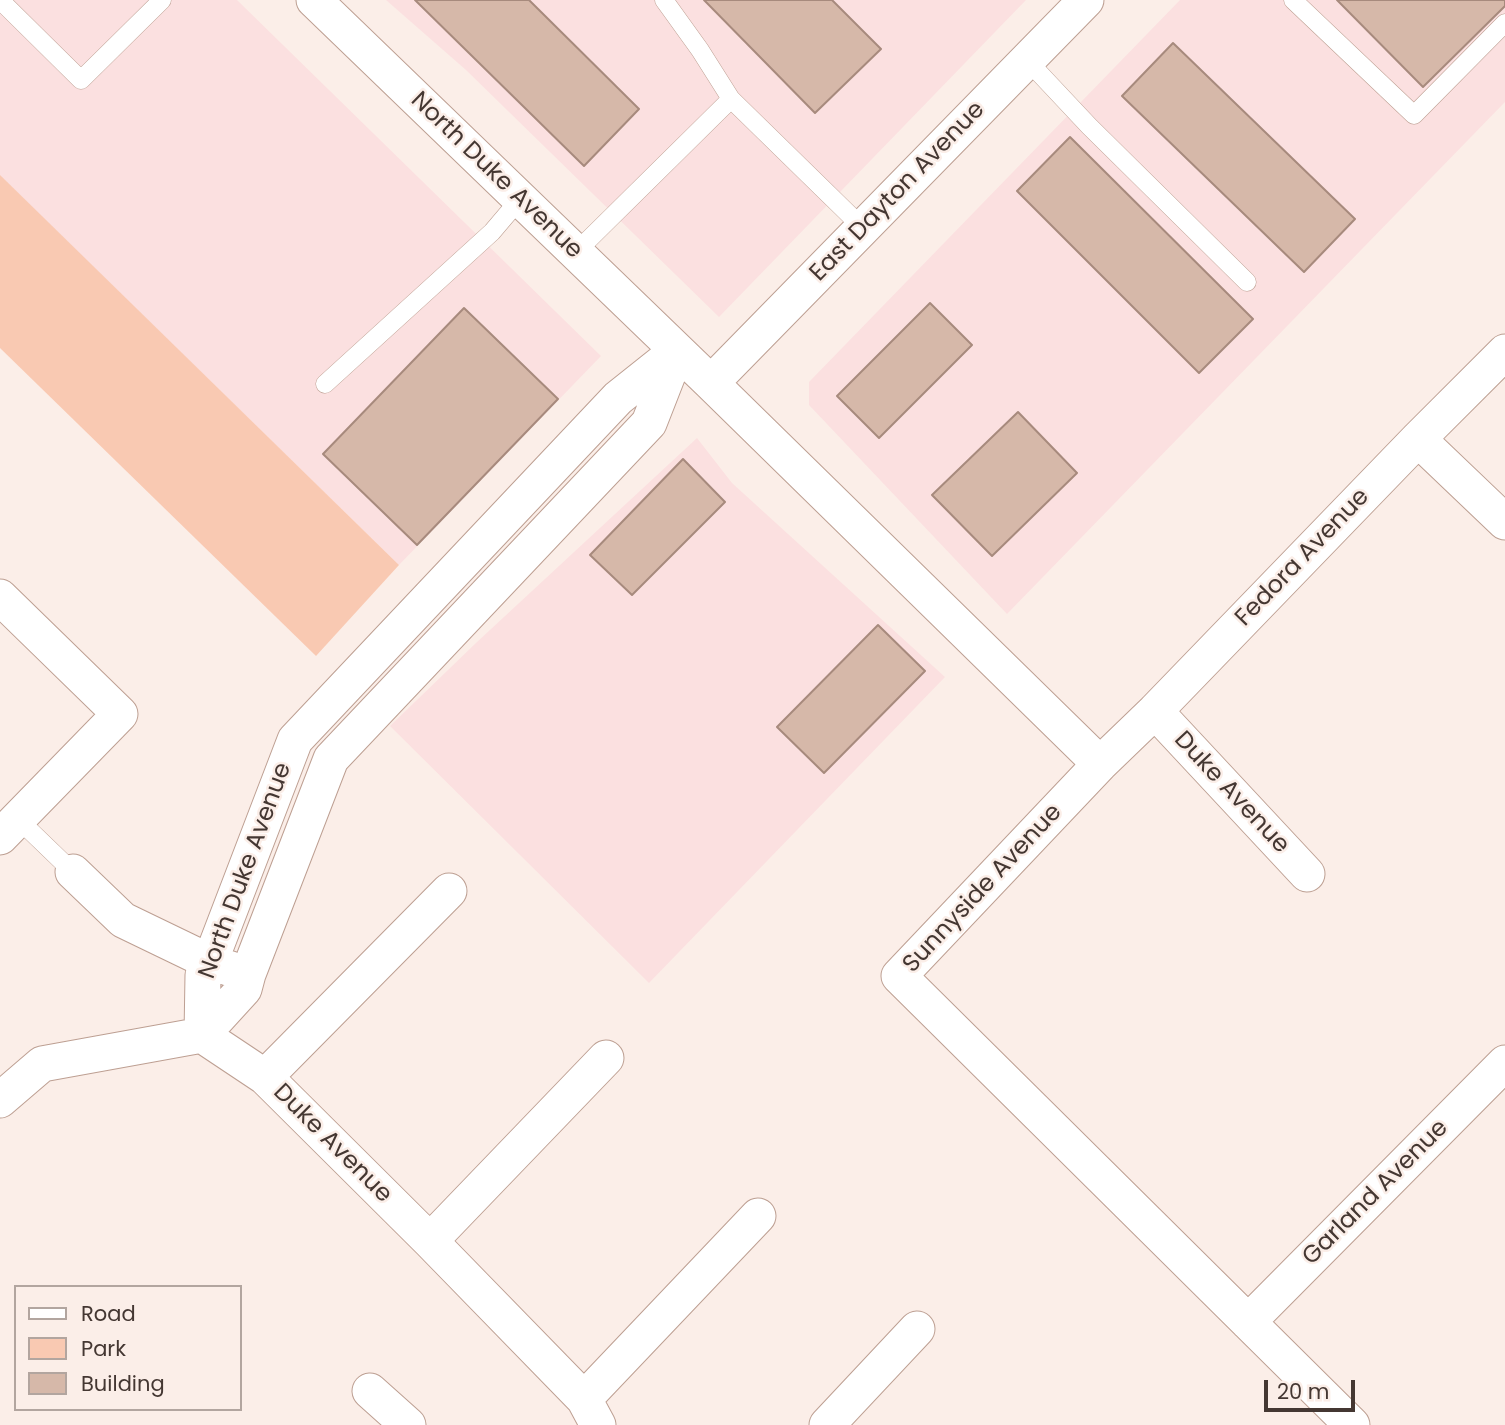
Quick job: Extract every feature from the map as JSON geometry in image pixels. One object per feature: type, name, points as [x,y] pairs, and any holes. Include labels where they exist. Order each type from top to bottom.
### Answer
[{"type":"street","name":"North Duke Avenue","points":[[314,0],[711,383]]},
{"type":"street","name":"East Dayton Avenue","points":[[711,383],[1086,0]]},
{"type":"street","name":"North Duke Avenue","points":[[202,1035],[203,975],[295,740],[618,398],[677,351]]},
{"type":"street","name":"North Duke Avenue","points":[[202,1035],[244,989],[331,759],[649,423],[677,351]]},
{"type":"street","name":"Fedora Avenue","points":[[1100,764],[1505,352]]},
{"type":"street","points":[[711,383],[1100,764]]},
{"type":"street","points":[[1418,439],[1505,522]]},
{"type":"street","points":[[0,597],[120,714],[9,828]]},
{"type":"street","name":"Duke Avenue","points":[[1155,711],[1307,874]]},
{"type":"street","name":"Sunnyside Avenue","points":[[1100,764],[899,976],[1352,1425]]},
{"type":"street","points":[[74,872],[123,920],[209,962],[248,974]]},
{"type":"street","points":[[265,1077],[449,891]]},
{"type":"street","points":[[0,1100],[42,1064],[202,1035]]},
{"type":"street","name":"Duke Avenue","points":[[202,1035],[265,1077],[430,1241],[591,1412]]},
{"type":"street","points":[[430,1241],[606,1058]]},
{"type":"street","name":"Garland Avenue","points":[[1248,1322],[1505,1063]]},
{"type":"street","points":[[591,1412],[758,1216]]},
{"type":"street","points":[[827,1425],[917,1329]]},
{"type":"street","points":[[370,1391],[408,1425]]},
{"type":"lane","points":[[0,0],[81,80],[162,0]]},
{"type":"lane","points":[[664,0],[731,99],[863,228]]},
{"type":"lane","points":[[1293,0],[1413,115],[1505,23]]},
{"type":"lane","points":[[1027,60],[1089,126],[1247,282]]},
{"type":"lane","points":[[575,253],[731,99]]},
{"type":"lane","points":[[325,384],[492,232],[520,199]]},
{"type":"lane","points":[[9,828],[74,872]]},
{"type":"shaded area","points":[[0,0],[237,0],[601,356],[399,565],[0,176]]},
{"type":"shaded area","points":[[386,0],[1026,0],[719,317],[466,70]]},
{"type":"shaded area","points":[[1180,0],[1505,0],[1505,102],[1007,614],[809,405],[809,382]]},
{"type":"shaded area","points":[[697,438],[732,483],[945,677],[649,983],[390,726]]},
{"type":"green space","points":[[0,175],[399,565],[316,656],[0,348]]},
{"type":"building","points":[[415,0],[529,0],[639,109],[584,166]]},
{"type":"building","points":[[704,0],[832,0],[881,49],[815,113]]},
{"type":"building","points":[[1337,0],[1505,0],[1505,6],[1423,87]]},
{"type":"building","points":[[1173,43],[1355,219],[1304,272],[1122,96]]},
{"type":"building","points":[[1070,137],[1253,319],[1199,373],[1017,191]]},
{"type":"building","points":[[930,303],[972,345],[879,438],[837,396]]},
{"type":"building","points":[[464,308],[558,399],[417,545],[323,454]]},
{"type":"building","points":[[1018,412],[1077,473],[992,556],[932,495]]},
{"type":"building","points":[[683,459],[725,502],[632,595],[590,555]]},
{"type":"building","points":[[878,625],[925,671],[824,773],[777,727]]}]
